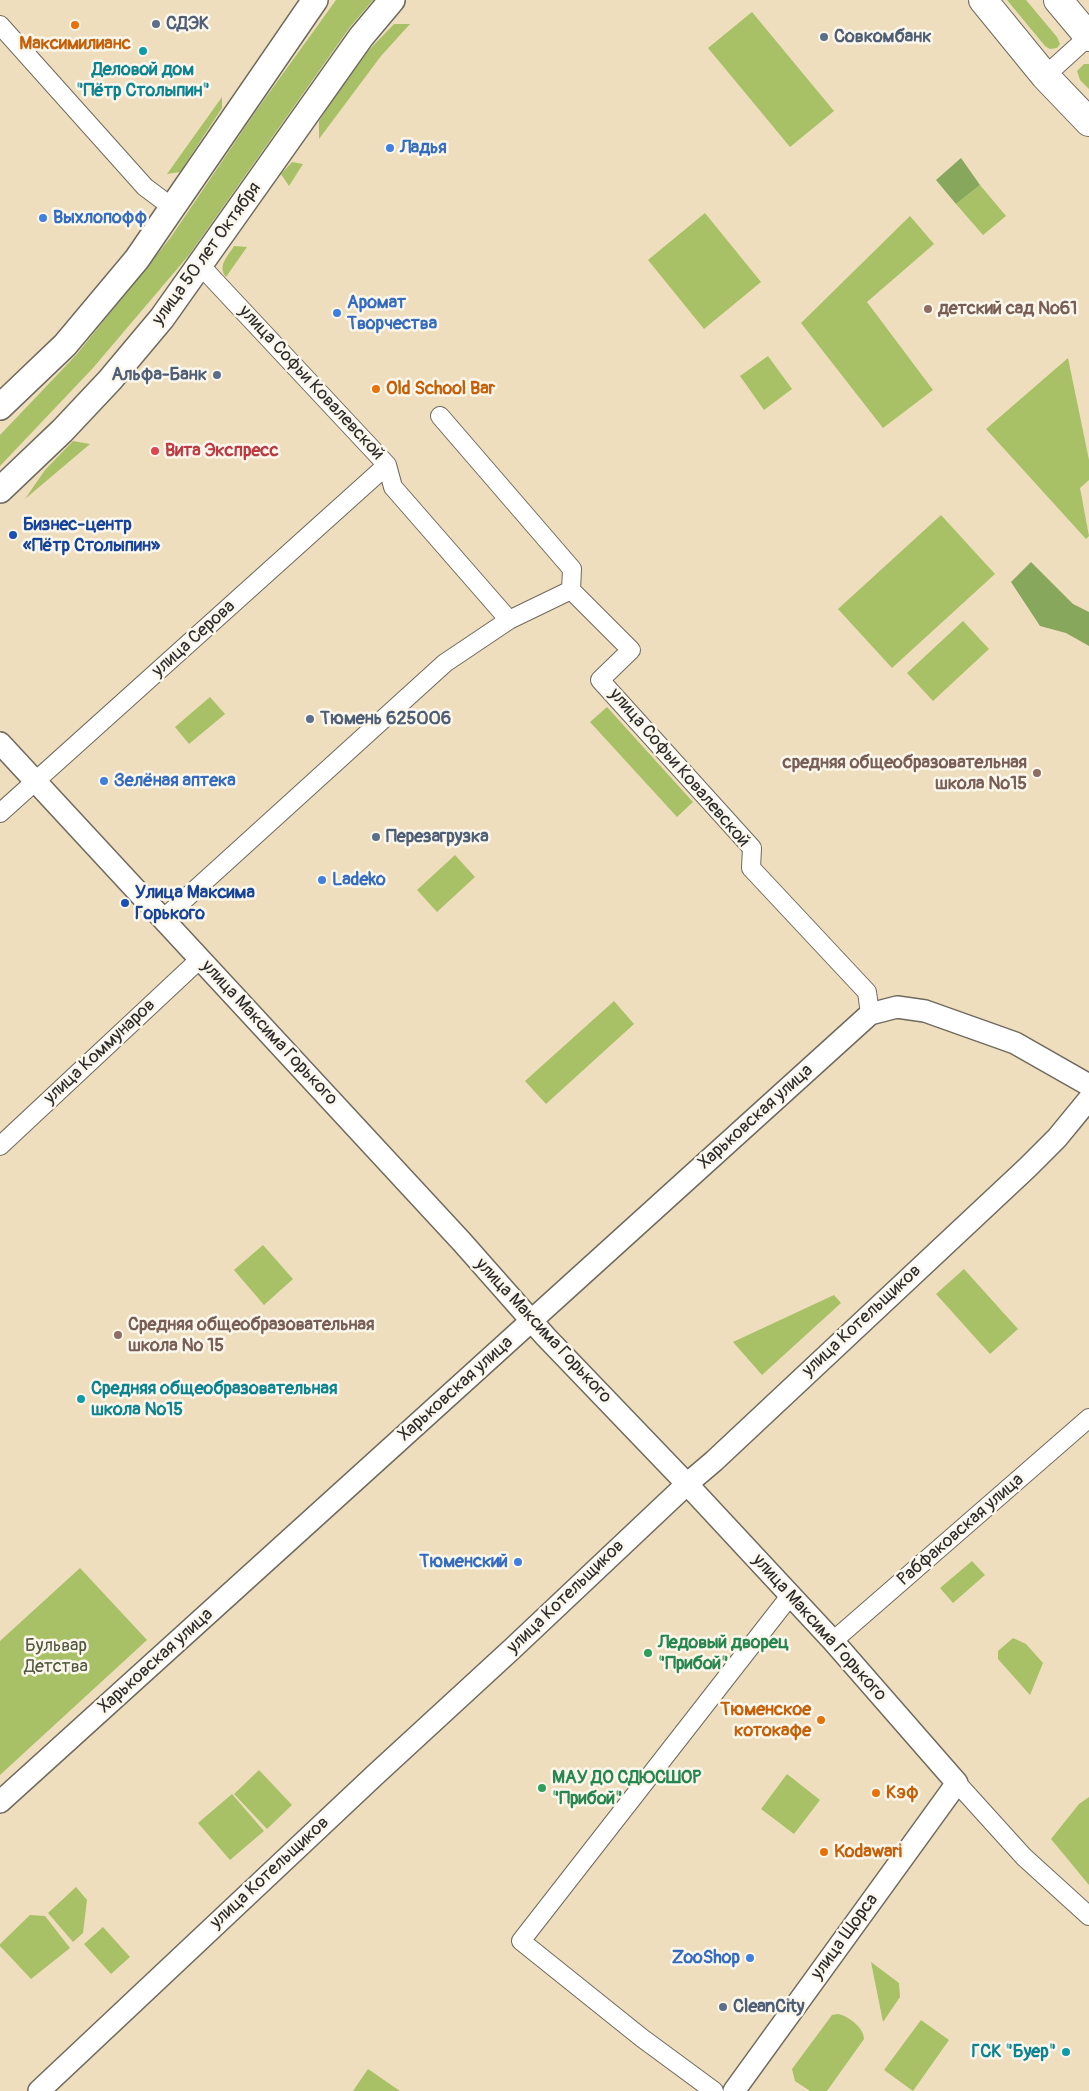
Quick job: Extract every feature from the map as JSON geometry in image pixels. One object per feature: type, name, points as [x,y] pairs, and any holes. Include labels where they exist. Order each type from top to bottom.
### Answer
[{"type":"main road","points":[[0,406],[64,345],[137,259],[315,0]]},
{"type":"main road","name":"улица 50 лет Октября","points":[[0,490],[62,431],[110,380],[162,318],[361,37],[392,0]]},
{"type":"main road","points":[[983,0],[1045,76],[1089,122]]},
{"type":"main road","points":[[1058,0],[1089,37]]},
{"type":"street","points":[[0,25],[145,187],[173,208]]},
{"type":"street","points":[[1045,76],[1089,37]]},
{"type":"street","name":"улица Софьи Ковалевской","points":[[200,265],[387,465],[393,487],[509,620]]},
{"type":"street","points":[[163,919],[445,663],[509,620],[572,590],[572,569],[440,416]]},
{"type":"street","name":"улица Серова","points":[[0,813],[387,465]]},
{"type":"street","name":"улица Софьи Ковалевской","points":[[572,590],[631,650],[600,680],[752,848],[751,868],[867,992],[870,1014]]},
{"type":"street","name":"улица Максима Горького","points":[[0,743],[532,1320],[832,1641],[1024,1857],[1089,1916]]},
{"type":"street","name":"улица Коммунаров","points":[[0,1146],[200,959]]},
{"type":"street","name":"Харьковская улица","points":[[0,1802],[870,1014],[897,1007],[925,1010],[1015,1043],[1089,1085]]},
{"type":"street","name":"улица Котельщиков","points":[[39,2091],[1028,1167],[1057,1138],[1089,1099]]},
{"type":"street","name":"Рабфаковская улица","points":[[832,1641],[1089,1418]]},
{"type":"street","points":[[714,2091],[642,2038],[521,1941],[790,1596]]},
{"type":"street","name":"улица Щорса","points":[[734,2091],[957,1783]]},
{"type":"green space","points":[[336,0],[373,0],[350,27],[189,255],[93,368],[0,466],[0,435],[77,354],[171,237],[256,111]]},
{"type":"green space","points":[[1007,0],[1026,0],[1057,37],[1060,44],[1057,48],[1050,49],[1045,46]]},
{"type":"green space","points":[[752,12],[834,111],[790,147],[708,48]]},
{"type":"green space","points":[[394,24],[410,24],[381,56],[319,139],[319,121],[368,51]]},
{"type":"green space","points":[[1084,64],[1089,64],[1089,89],[1080,80],[1077,71]]},
{"type":"green space","points":[[222,97],[222,108],[180,172],[167,174]]},
{"type":"green space","points":[[961,158],[980,185],[956,204],[936,180]]},
{"type":"green space","points":[[292,162],[303,164],[289,186],[281,174]]},
{"type":"green space","points":[[980,185],[1006,216],[983,235],[956,204]]},
{"type":"green space","points":[[705,213],[761,282],[704,329],[648,260]]},
{"type":"green space","points":[[910,216],[934,244],[867,302],[933,390],[883,428],[801,323]]},
{"type":"green space","points":[[234,246],[247,247],[226,277],[223,265]]},
{"type":"green space","points":[[768,356],[792,389],[764,410],[740,376]]},
{"type":"green space","points":[[1068,358],[1089,460],[1089,480],[1080,488],[1089,536],[1086,539],[986,429]]},
{"type":"green space","points":[[73,441],[90,444],[25,499],[45,470]]},
{"type":"green space","points":[[941,515],[995,574],[892,668],[838,609]]},
{"type":"green space","points":[[1031,562],[1073,604],[1089,612],[1089,646],[1066,633],[1040,626],[1011,582]]},
{"type":"green space","points":[[963,621],[989,649],[933,701],[907,673]]},
{"type":"green space","points":[[210,697],[225,714],[189,744],[175,727]]},
{"type":"green space","points":[[607,707],[693,802],[677,817],[590,722]]},
{"type":"green space","points":[[455,855],[475,877],[437,912],[417,890]]},
{"type":"green space","points":[[614,1001],[634,1024],[546,1104],[525,1081]]},
{"type":"green space","points":[[263,1245],[293,1279],[264,1305],[234,1270]]},
{"type":"green space","points":[[964,1269],[1018,1329],[990,1354],[936,1294]]},
{"type":"green space","points":[[834,1295],[841,1303],[762,1375],[733,1342]]},
{"type":"green space","points":[[972,1561],[985,1575],[953,1603],[940,1588]]},
{"type":"green space","name":"Бульвар Детства","points":[[80,1568],[147,1640],[0,1775],[0,1641]]},
{"type":"green space","points":[[1013,1638],[1026,1644],[1043,1663],[1030,1695],[998,1659],[998,1651]]},
{"type":"green space","points":[[259,1770],[292,1805],[267,1829],[234,1794]]},
{"type":"green space","points":[[787,1774],[820,1800],[794,1834],[761,1809]]},
{"type":"green space","points":[[232,1794],[264,1831],[230,1860],[198,1823]]},
{"type":"green space","points":[[1089,1797],[1089,1885],[1051,1839],[1079,1804]]},
{"type":"green space","points":[[76,1887],[87,1900],[83,1933],[73,1942],[48,1913]]},
{"type":"green space","points":[[30,1915],[45,1916],[70,1948],[31,1979],[0,1946]]},
{"type":"green space","points":[[103,1927],[130,1957],[111,1974],[84,1944]]},
{"type":"green space","points":[[871,1962],[899,1983],[900,1997],[883,2022]]},
{"type":"green space","points":[[838,2014],[847,2017],[855,2023],[859,2027],[864,2039],[827,2091],[810,2091],[795,2081],[792,2069],[832,2015]]},
{"type":"green space","points":[[921,2020],[949,2040],[913,2091],[884,2070]]},
{"type":"green space","points":[[368,2069],[400,2091],[353,2091]]},
{"type":"place","name":"СДЭК","points":[[156,24]]},
{"type":"place","name":"Максимилианс","points":[[75,25]]},
{"type":"place","name":"Совкомбанк","points":[[824,37]]},
{"type":"place","name":"Деловой дом \"Пётр Столыпин\"","points":[[143,51]]},
{"type":"place","name":"Ладья","points":[[390,148]]},
{"type":"place","name":"Выхлопофф","points":[[43,218]]},
{"type":"place","name":"детский сад №61","points":[[928,309]]},
{"type":"place","name":"Аромат Творчества","points":[[337,313]]},
{"type":"place","name":"Альфа-Банк","points":[[217,375]]},
{"type":"place","name":"Old School Bar","points":[[376,389]]},
{"type":"place","name":"Вита Экспресс","points":[[155,451]]},
{"type":"place","name":"Бизнес-центр «Пётр Столыпин»","points":[[13,535]]},
{"type":"place","name":"Тюмень 625006","points":[[310,719]]},
{"type":"place","name":"средняя общеобразовательная школа №15","points":[[1037,773]]},
{"type":"place","name":"Зелёная аптека","points":[[104,781]]},
{"type":"place","name":"Перезагрузка","points":[[376,837]]},
{"type":"place","name":"Ladeko","points":[[322,880]]},
{"type":"place","name":"Улица Максима Горького","points":[[125,903]]},
{"type":"place","name":"Средняя общеобразовательная школа № 15","points":[[118,1335]]},
{"type":"place","name":"Средняя общеобразовательная школа №15","points":[[81,1399]]},
{"type":"place","name":"Тюменский","points":[[518,1562]]},
{"type":"place","name":"Ледовый дворец \"Прибой\"","points":[[648,1653]]},
{"type":"place","name":"Тюменское котокафе","points":[[821,1720]]},
{"type":"place","name":"МАУ ДО СДЮСШОР \"Прибой\"","points":[[542,1788]]},
{"type":"place","name":"Кэф","points":[[876,1793]]},
{"type":"place","name":"Kodawari","points":[[824,1852]]},
{"type":"place","name":"ZooShop","points":[[750,1958]]},
{"type":"place","name":"CleanCity","points":[[723,2007]]},
{"type":"place","name":"ГСК \"Буер\"","points":[[1066,2052]]}]
